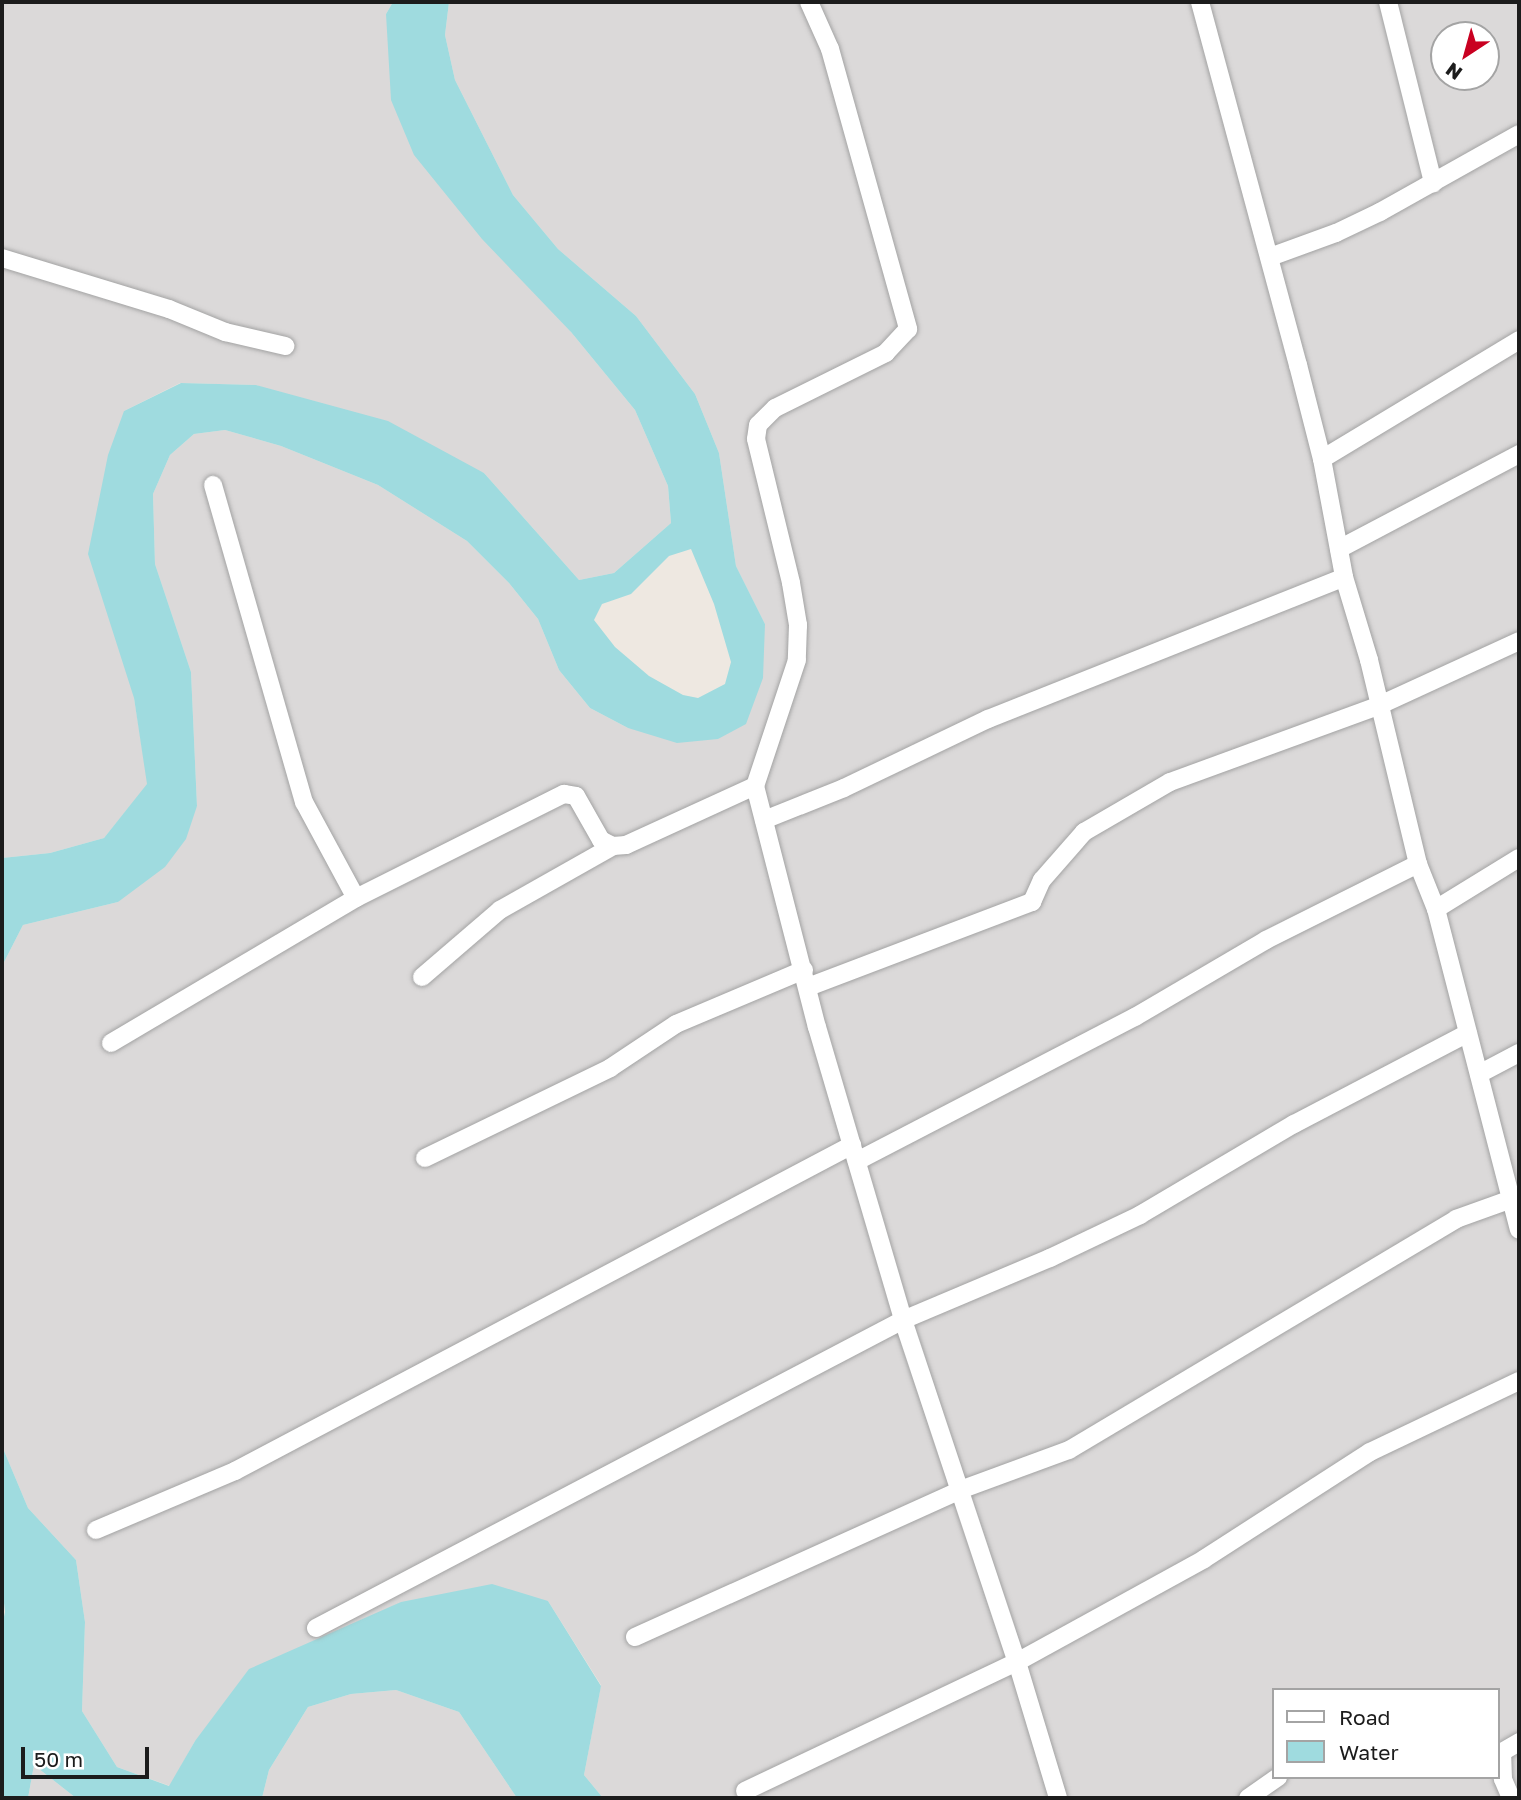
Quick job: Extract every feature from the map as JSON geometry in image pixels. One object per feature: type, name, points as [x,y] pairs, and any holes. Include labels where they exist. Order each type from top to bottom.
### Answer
[{"type":"street","points":[[809,2],[830,49],[908,328],[886,353],[775,408],[758,425],[756,439],[791,583],[798,625],[797,660],[755,786],[854,1153],[903,1320],[1017,1662],[1058,1798]]},
{"type":"street","points":[[1200,2],[1322,460],[1344,577],[1380,705],[1418,864],[1436,909],[1519,1229]]},
{"type":"street","points":[[1388,2],[1433,183]]},
{"type":"street","points":[[1270,257],[1336,233],[1433,183],[1519,134]]},
{"type":"street","points":[[2,258],[169,309],[225,332],[285,346]]},
{"type":"street","points":[[1322,460],[1519,340]]},
{"type":"street","points":[[1339,549],[1519,454]]},
{"type":"street","points":[[213,485],[304,802],[356,898]]},
{"type":"street","points":[[764,820],[844,788],[988,719],[1344,577]]},
{"type":"street","points":[[425,1158],[610,1068],[676,1024],[1032,902],[1042,880],[1084,832],[1170,782],[1380,705],[1462,670],[1519,641]]},
{"type":"street","points":[[422,977],[500,911],[613,846],[626,845],[755,786]]},
{"type":"street","points":[[111,1043],[356,898],[564,794],[576,796],[584,806],[597,834],[613,846]]},
{"type":"street","points":[[1436,909],[1519,858]]},
{"type":"street","points":[[96,1530],[235,1471],[854,1153],[1135,1017],[1266,940],[1418,864]]},
{"type":"street","points":[[316,1628],[903,1320],[1050,1258],[1140,1215],[1294,1124],[1468,1032]]},
{"type":"street","points":[[1479,1074],[1519,1053]]},
{"type":"street","points":[[635,1637],[960,1490],[1069,1450],[1456,1219],[1510,1200]]},
{"type":"street","points":[[745,1791],[1017,1662],[1204,1559],[1370,1452],[1519,1381]]},
{"type":"street","points":[[1511,1798],[1503,1779],[1502,1752],[1519,1742]]},
{"type":"street","points":[[1248,1798],[1275,1779]]},
{"type":"shaded area","points":[[2,2],[393,2],[386,14],[571,332],[635,410],[668,486],[671,523],[614,573],[579,580],[484,473],[256,385],[180,383],[124,411],[134,698],[148,784],[104,838],[50,853],[2,858]]},
{"type":"shaded area","points":[[449,2],[1519,2],[1519,1798],[603,1798],[584,1775],[601,1685],[548,1601],[195,1741],[170,1786],[117,1767],[82,1711],[85,1622],[76,1560],[28,1508],[2,1446],[2,966],[23,925],[118,902],[197,806],[191,672],[155,564],[153,494],[170,455],[194,434],[225,430],[281,446],[378,485],[467,541],[509,583],[538,619],[559,670],[590,708],[628,728],[718,739],[765,624],[736,566],[719,453],[695,394],[636,316],[558,249],[513,195],[455,80],[445,35]]},
{"type":"shaded area","points":[[396,1690],[459,1712],[517,1798],[262,1798],[269,1770],[308,1707],[351,1694]]},
{"type":"shaded area","points":[[34,1765],[76,1798],[28,1798]]},
{"type":"water","points":[[393,2],[449,2],[445,35],[455,80],[513,195],[558,249],[636,316],[695,394],[719,453],[736,566],[765,624],[763,678],[746,724],[718,739],[677,743],[628,728],[590,708],[559,670],[538,619],[509,583],[467,541],[378,485],[281,446],[225,430],[194,434],[170,455],[153,494],[155,564],[191,672],[197,806],[186,839],[165,867],[118,902],[23,925],[2,966],[2,858],[50,853],[104,838],[147,784],[134,698],[88,554],[108,455],[124,411],[181,383],[256,385],[388,421],[484,473],[579,580],[614,573],[671,523],[668,486],[635,410],[571,332],[482,239],[414,155],[391,100],[386,14]],"holes":[[[691,549],[714,604],[731,662],[725,684],[698,698],[683,695],[649,676],[615,647],[594,620],[602,604],[631,594],[669,556]]]},
{"type":"water","points":[[2,1446],[28,1508],[76,1560],[85,1622],[82,1711],[117,1767],[169,1786],[195,1741],[249,1669],[401,1602],[492,1584],[548,1601],[601,1686],[584,1775],[603,1798],[517,1798],[459,1712],[396,1690],[351,1694],[308,1707],[269,1770],[262,1798],[76,1798],[34,1765],[28,1798],[2,1798],[2,1626],[5,1612],[2,1585]]}]
